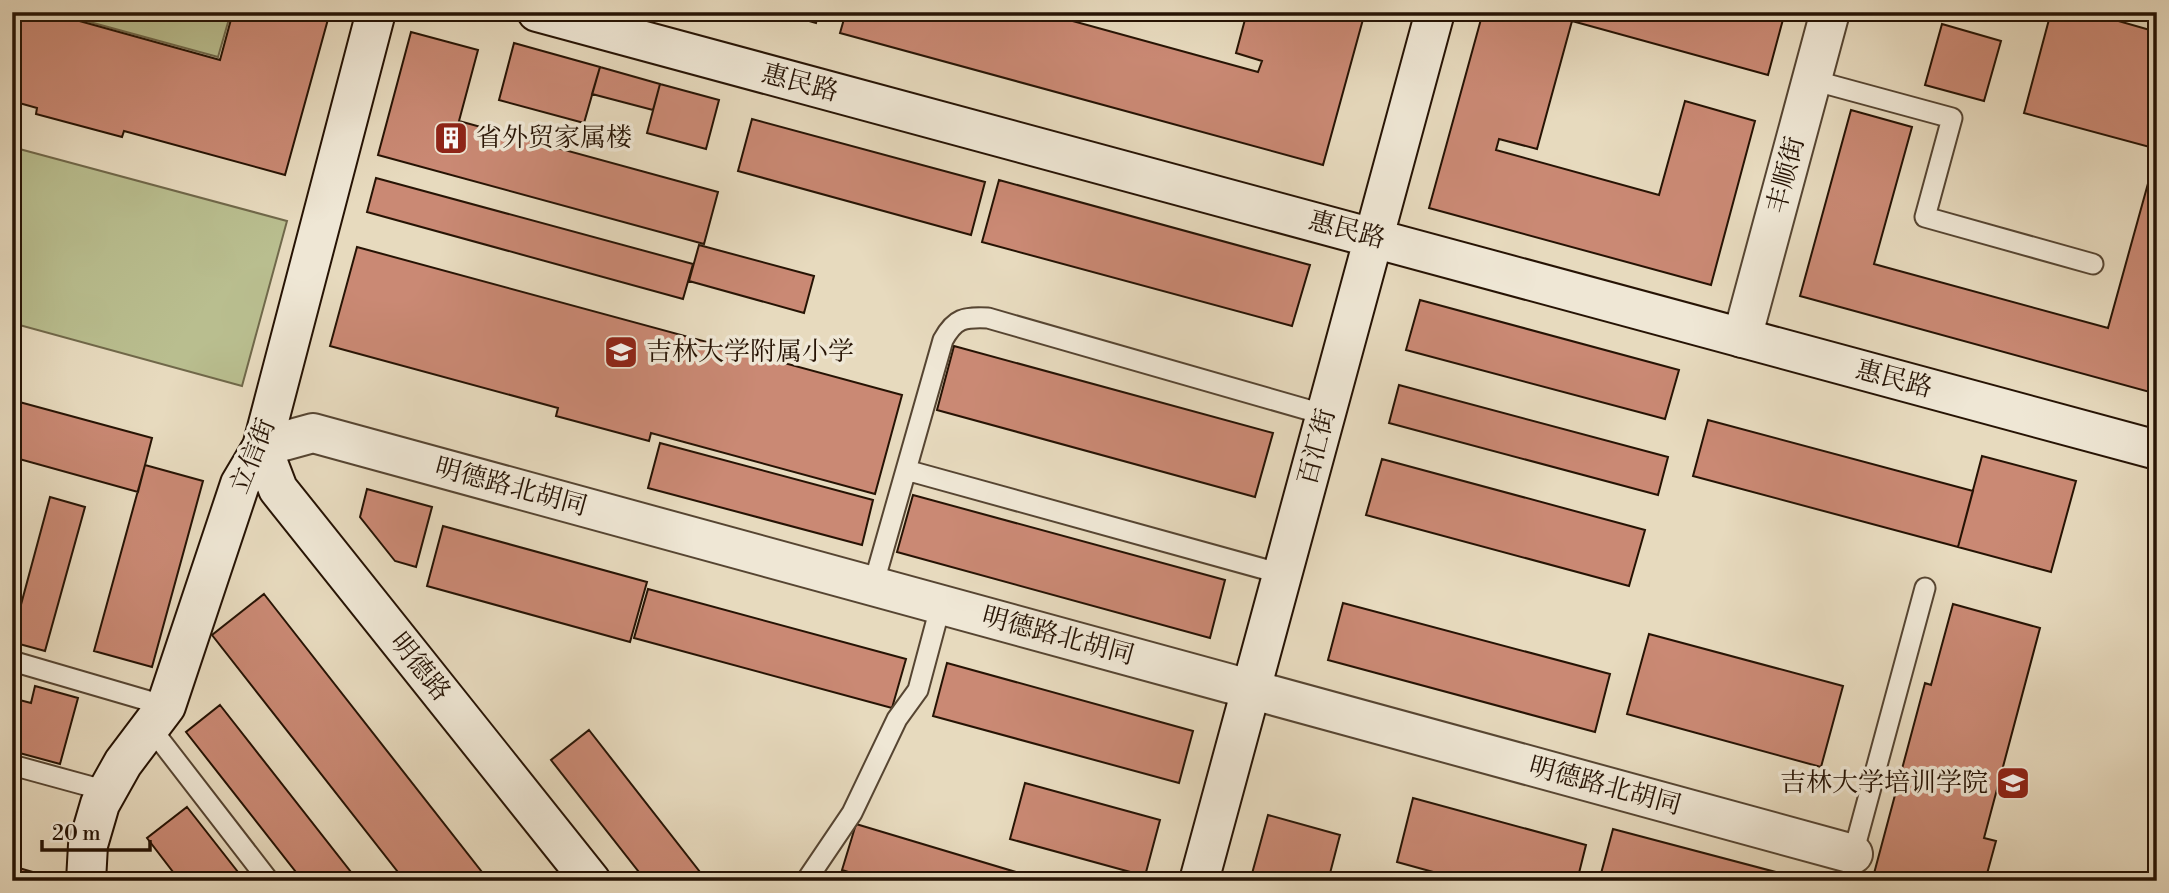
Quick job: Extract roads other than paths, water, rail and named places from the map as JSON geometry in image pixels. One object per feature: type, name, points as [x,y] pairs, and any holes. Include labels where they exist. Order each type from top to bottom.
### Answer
[{"type":"street","name":"立信街","points":[[86,881],[88,845],[100,804],[123,763],[158,717],[240,484],[262,447],[376,12]]},
{"type":"street","name":"惠民路","points":[[537,12],[2157,450]]},
{"type":"street","name":"百汇街","points":[[1199,881],[1435,12]]},
{"type":"street","name":"丰顺街","points":[[1742,338],[1830,12]]},
{"type":"street","name":"明德路北胡同","points":[[262,447],[313,433],[1853,854]]},
{"type":"street","name":"明德路","points":[[262,447],[278,489],[591,881]]},
{"type":"lane","points":[[1812,80],[1952,118],[1924,217],[2093,264]]},
{"type":"lane","points":[[873,586],[943,340],[951,325],[968,317],[988,318],[1326,415]]},
{"type":"lane","points":[[906,470],[1282,574]]},
{"type":"lane","points":[[1853,854],[1925,588]]},
{"type":"lane","points":[[806,881],[852,813],[897,719],[918,690],[941,604]]},
{"type":"lane","points":[[12,661],[158,717],[269,881]]},
{"type":"lane","points":[[12,765],[107,791]]},
{"type":"place","name":"省外贸家属楼","points":[[451,138]]},
{"type":"place","name":"吉林大学附属小学","points":[[621,352]]},
{"type":"place","name":"吉林大学培训学院","points":[[2013,783]]}]
